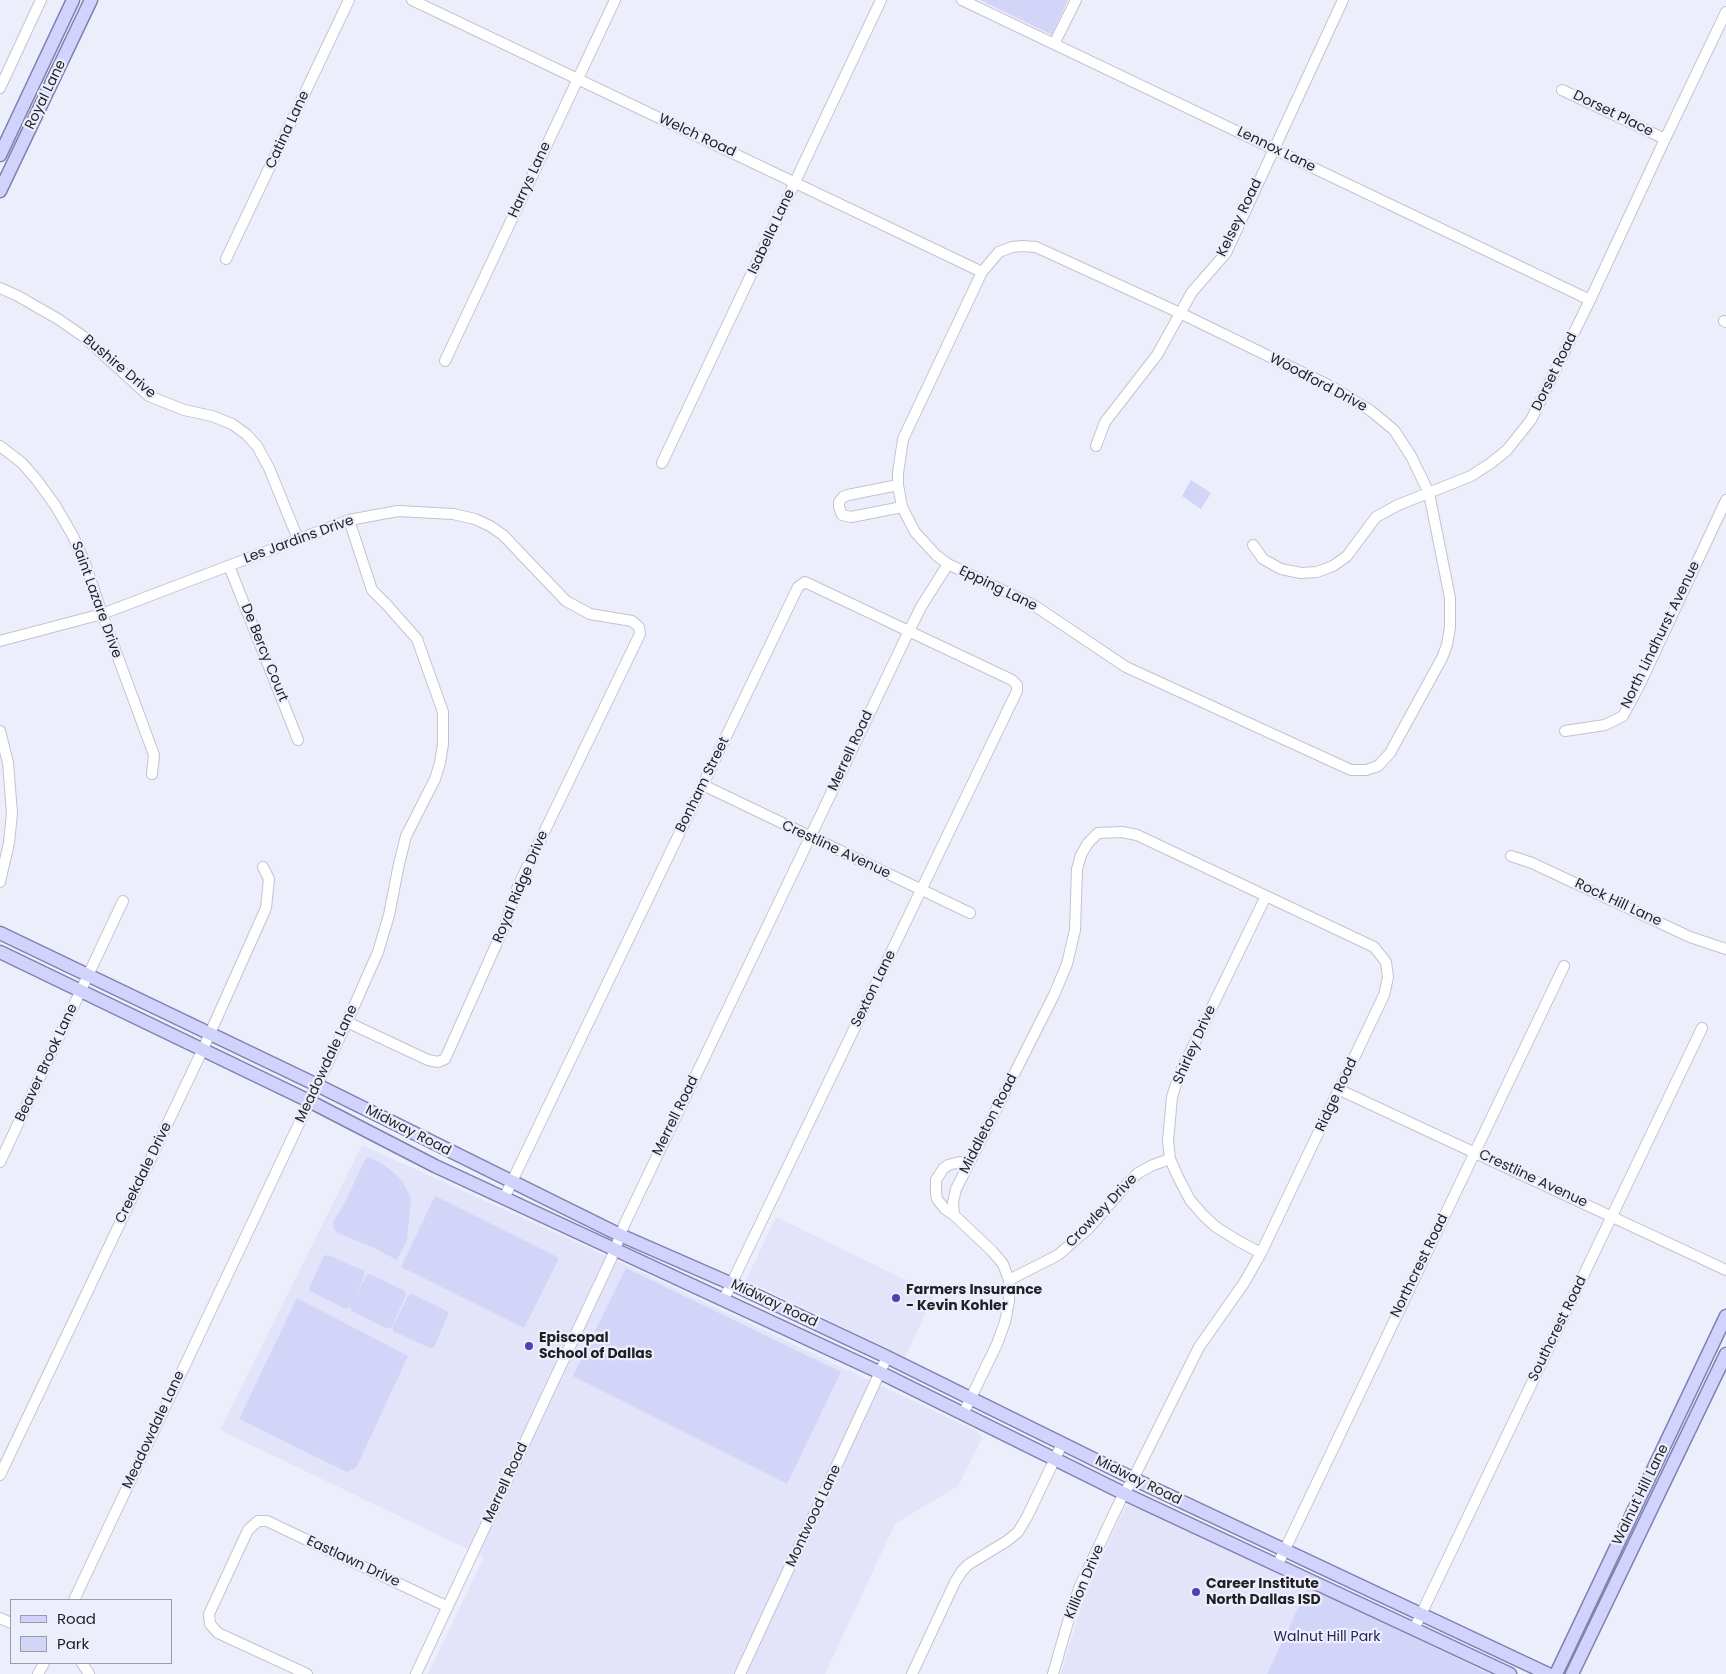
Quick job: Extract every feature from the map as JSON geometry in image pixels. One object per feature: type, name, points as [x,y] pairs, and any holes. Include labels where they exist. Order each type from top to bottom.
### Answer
[{"type":"main road","name":"Royal Lane","points":[[0,154],[73,0]]},
{"type":"main road","name":"Royal Lane","points":[[0,191],[91,0]]},
{"type":"main road","points":[[0,154],[15,160]]},
{"type":"main road","name":"Midway Road","points":[[0,934],[317,1085],[620,1235],[828,1329],[1133,1479],[1548,1674]]},
{"type":"main road","name":"Midway Road","points":[[0,952],[309,1101],[435,1166],[820,1344],[1125,1494],[1510,1674]]},
{"type":"main road","name":"Walnut Hill Lane","points":[[1556,1674],[1726,1316]]},
{"type":"main road","points":[[820,1344],[828,1329]]},
{"type":"main road","name":"Walnut Hill Lane","points":[[1572,1674],[1726,1354]]},
{"type":"main road","points":[[1628,1521],[1643,1528]]},
{"type":"main road","points":[[1239,1548],[1246,1532]]},
{"type":"street","points":[[0,88],[42,0]]},
{"type":"street","name":"Catina Lane","points":[[226,259],[349,0]]},
{"type":"street","name":"Welch Road","points":[[412,0],[982,272]]},
{"type":"street","name":"Harrys Lane","points":[[446,361],[615,0]]},
{"type":"street","name":"Isabella Lane","points":[[662,463],[882,0]]},
{"type":"street","name":"Lennox Lane","points":[[962,0],[1590,300]]},
{"type":"street","points":[[1054,44],[1076,0]]},
{"type":"street","name":"Kelsey Road","points":[[1096,446],[1105,422],[1157,355],[1192,292],[1226,253],[1343,0]]},
{"type":"street","name":"Dorset Road","points":[[1252,545],[1263,559],[1280,569],[1301,573],[1318,572],[1333,566],[1346,556],[1376,517],[1398,505],[1471,476],[1507,450],[1531,420],[1726,12]]},
{"type":"street","name":"Dorset Place","points":[[1562,90],[1665,139]]},
{"type":"street","name":"Woodford Drive","points":[[982,272],[999,252],[1012,247],[1036,247],[1180,313],[1334,388],[1370,411],[1394,430],[1411,456],[1429,493],[1450,598],[1450,627],[1447,645],[1442,658],[1390,753],[1378,766],[1366,770],[1351,770],[1338,765]]},
{"type":"street","name":"Epping Lane","points":[[982,272],[903,439],[898,485],[902,507],[915,532],[936,555],[948,564],[1035,606],[1126,667],[1338,765]]},
{"type":"street","name":"Bushire Drive","points":[[0,288],[58,319],[84,337],[149,396],[184,410],[212,416],[232,424],[246,434],[257,446],[269,468],[298,539]]},
{"type":"street","name":"Saint Lazare Drive","points":[[0,446],[22,463],[55,505],[77,545],[154,755],[152,774]]},
{"type":"street","points":[[898,485],[848,495],[839,502],[838,507],[842,515],[851,517],[902,507]]},
{"type":"street","name":"North Lindhurst Avenue","points":[[1565,731],[1605,725],[1623,716],[1640,684],[1726,500]]},
{"type":"street","name":"Les Jardins Drive","points":[[0,641],[102,614],[349,520],[398,511],[453,514],[475,519],[503,535],[566,601],[576,608],[590,614],[632,621]]},
{"type":"street","name":"Meadowdale Lane","points":[[74,1599],[347,1022],[378,952],[389,915],[406,836],[435,779],[440,763],[444,744],[443,712],[417,639],[372,590],[349,520]]},
{"type":"street","name":"Merrell Road","points":[[416,1674],[620,1235],[909,631],[948,564]]},
{"type":"street","name":"De Bercy Court","points":[[229,566],[298,740]]},
{"type":"street","name":"Bonham Street","points":[[504,1198],[798,587],[805,582],[1012,680]]},
{"type":"street","name":"Royal Ridge Drive","points":[[347,1022],[428,1060],[438,1062],[445,1059],[505,925],[518,886],[640,634],[639,627],[632,621]]},
{"type":"street","name":"Sexton Lane","points":[[724,1299],[1017,691],[1017,685],[1012,680]]},
{"type":"street","points":[[0,731],[8,762],[12,813],[10,843],[0,882]]},
{"type":"street","name":"Crestline Avenue","points":[[703,785],[810,838],[970,913]]},
{"type":"street","name":"Ridge Road","points":[[1110,831],[1137,835],[1374,947],[1386,962],[1388,977],[1384,994],[1340,1090],[1261,1252],[1244,1283],[1198,1347],[1125,1494]]},
{"type":"street","name":"Middleton Road","points":[[954,1215],[953,1202],[956,1189],[1054,994],[1067,964],[1075,930],[1077,869],[1081,854],[1098,833],[1110,831]]},
{"type":"street","name":"Rock Hill Lane","points":[[1511,856],[1532,863],[1690,938],[1726,949]]},
{"type":"street","name":"Creekdale Drive","points":[[0,1475],[203,1049],[266,908],[269,879],[263,868]]},
{"type":"street","name":"Shirley Drive","points":[[1261,1252],[1216,1227],[1190,1200],[1170,1158],[1168,1141],[1172,1097],[1179,1075],[1266,896]]},
{"type":"street","name":"Beaver Brook Lane","points":[[0,1162],[123,901]]},
{"type":"street","name":"Northcrest Road","points":[[1277,1566],[1564,966]]},
{"type":"street","name":"Southcrest Road","points":[[1414,1629],[1702,1028]]},
{"type":"street","name":"Crestline Avenue","points":[[1340,1090],[1726,1270]]},
{"type":"street","name":"Crowley Drive","points":[[1009,1280],[1058,1255],[1088,1229],[1138,1173],[1153,1164],[1170,1158]]},
{"type":"street","points":[[963,1414],[997,1344],[1005,1322],[1009,1300],[1009,1280],[1003,1264],[992,1251],[954,1215],[945,1209],[937,1199],[936,1180],[943,1169],[960,1162],[969,1164]]},
{"type":"street","name":"Montwood Lane","points":[[740,1674],[887,1358]]},
{"type":"street","points":[[912,1674],[962,1571],[974,1560],[1018,1532],[1062,1444]]},
{"type":"street","name":"Killion Drive","points":[[1052,1674],[1080,1586],[1125,1494]]},
{"type":"street","name":"Eastlawn Drive","points":[[307,1674],[218,1633],[210,1624],[209,1614],[248,1530],[258,1521],[267,1521],[448,1607]]},
{"type":"shaded area","name":"Episcopal School of Dallas","points":[[362,1145],[622,1263],[978,1432],[982,1438],[958,1486],[895,1524],[825,1674],[428,1674],[484,1557],[220,1430]]},
{"type":"shaded area","points":[[776,1217],[935,1294],[905,1357],[746,1280]]},
{"type":"shaded area","name":"Career Institute North Dallas ISD","points":[[1132,1504],[1308,1587],[1267,1674],[1061,1674],[1084,1597],[1124,1509]]},
{"type":"green space","points":[[980,0],[1068,0],[1052,35]]},
{"type":"green space","points":[[1191,480],[1211,493],[1201,509],[1182,496]]},
{"type":"green space","points":[[369,1157],[383,1164],[401,1179],[411,1198],[407,1240],[397,1260],[338,1233],[334,1229],[333,1222],[342,1208],[365,1160]]},
{"type":"green space","points":[[435,1196],[559,1258],[524,1328],[401,1267]]},
{"type":"green space","points":[[328,1255],[364,1271],[364,1276],[355,1297],[366,1276],[370,1274],[405,1291],[406,1295],[392,1327],[388,1329],[351,1311],[351,1307],[346,1309],[310,1291],[309,1288],[324,1256]]},
{"type":"green space","points":[[626,1268],[841,1372],[787,1484],[573,1376]]},
{"type":"green space","points":[[412,1294],[447,1311],[448,1315],[434,1347],[430,1348],[393,1331],[393,1327],[408,1296]]},
{"type":"green space","points":[[297,1298],[408,1356],[356,1468],[347,1472],[239,1419]]},
{"type":"green space","name":"Walnut Hill Park","points":[[1308,1587],[1490,1674],[1267,1674]]},
{"type":"place","name":"Farmers Insurance - Kevin Kohler","points":[[896,1298]]},
{"type":"place","name":"Episcopal School of Dallas","points":[[529,1346]]},
{"type":"place","name":"Career Institute North Dallas ISD","points":[[1196,1592]]}]
